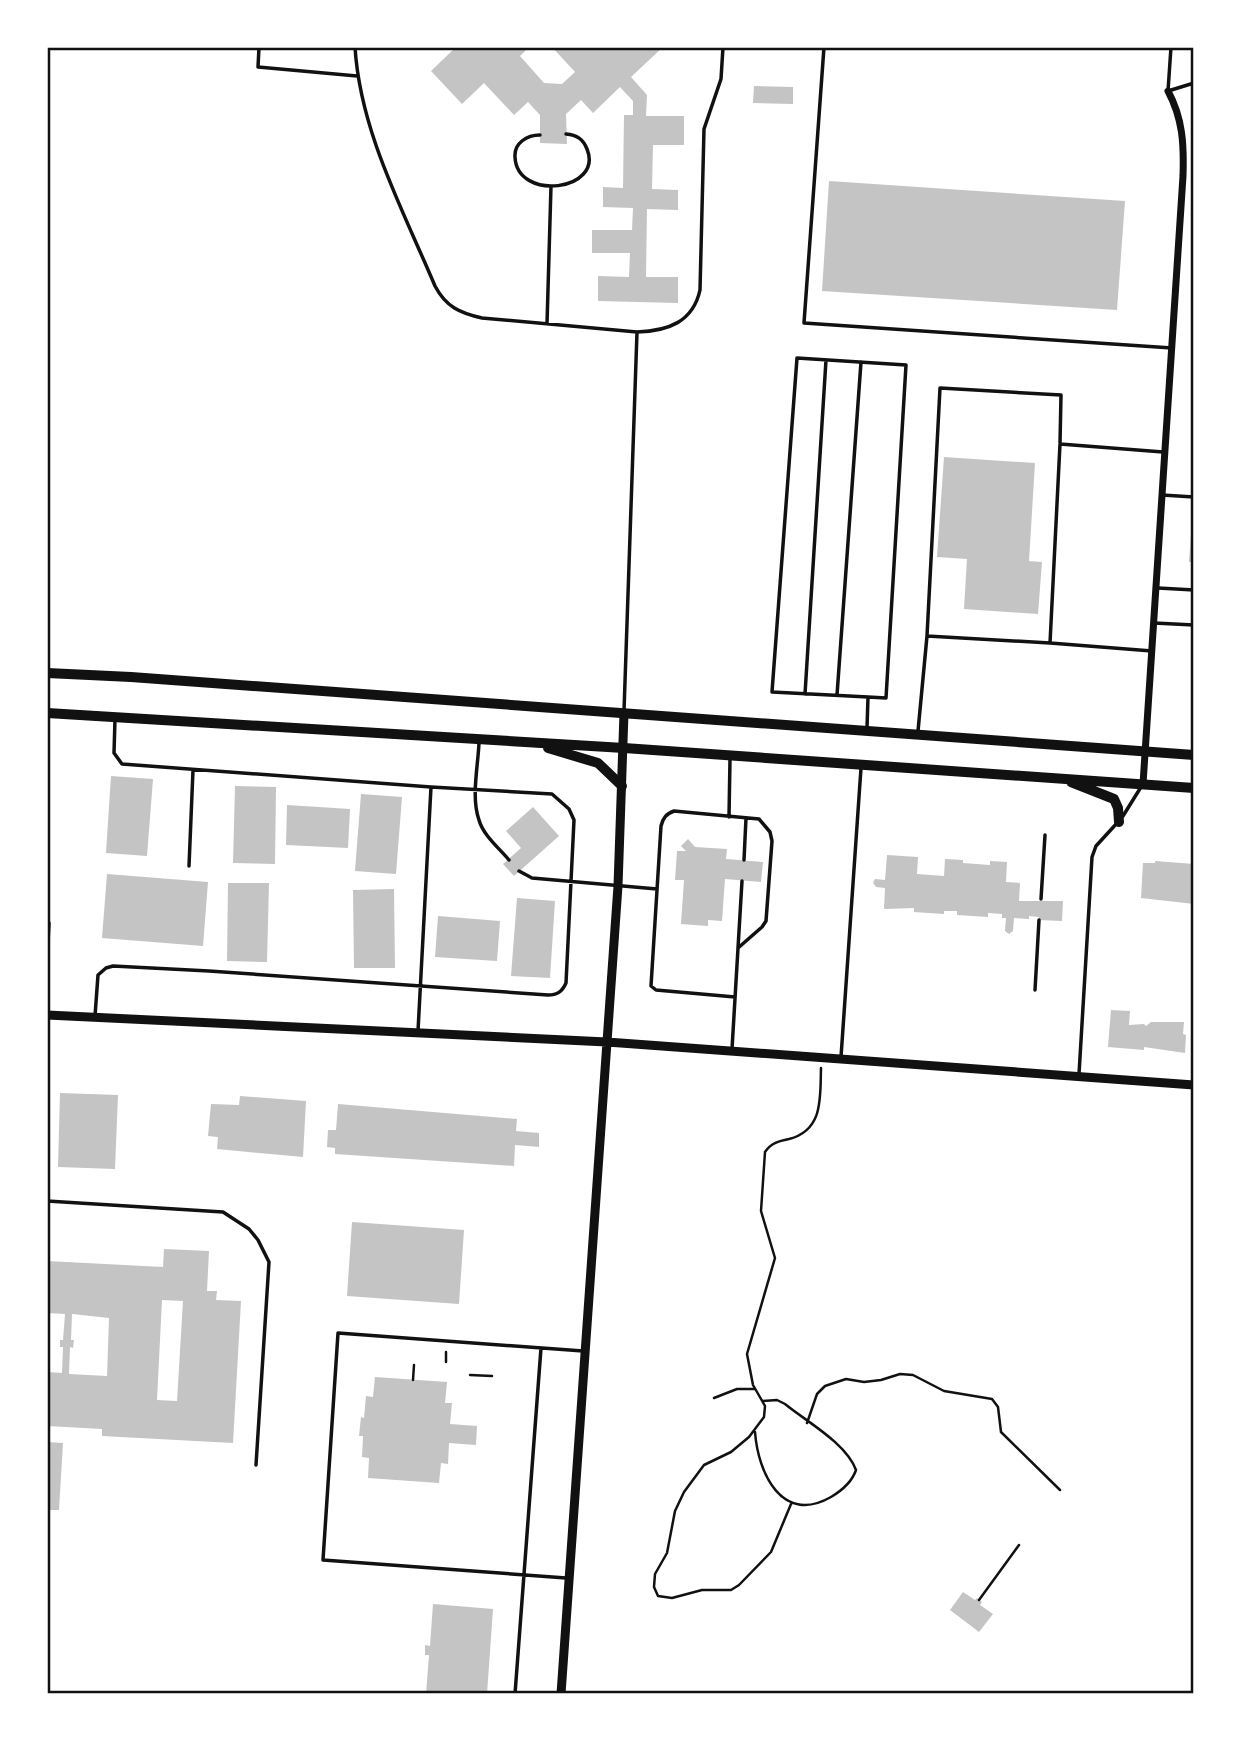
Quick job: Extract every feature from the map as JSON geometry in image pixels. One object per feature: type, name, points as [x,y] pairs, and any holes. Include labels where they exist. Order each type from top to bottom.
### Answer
[{"type":"highway","points":[[47,673],[1194,755]]},
{"type":"highway","points":[[47,713],[480,738],[1194,788]]},
{"type":"highway","points":[[529,742],[598,763],[622,786]]},
{"type":"highway","points":[[1062,778],[1114,799],[1119,822]]},
{"type":"street","points":[[1143,784],[1183,176],[1184,135],[1177,107],[1168,91]]},
{"type":"street","points":[[561,1694],[618,886],[624,713]]},
{"type":"street","points":[[47,1015],[607,1042],[1194,1085]]},
{"type":"lane","points":[[259,47],[258,67],[357,76]]},
{"type":"lane","points":[[355,47],[357,76],[381,160],[440,296],[452,308],[464,314],[638,332],[652,332],[677,325],[693,310],[697,302],[700,290],[704,129],[721,79],[723,47]]},
{"type":"lane","points":[[824,47],[804,323],[1172,348]]},
{"type":"lane","points":[[1171,47],[1168,91],[1194,83]]},
{"type":"lane","points":[[540,135],[530,136],[519,144],[515,160],[519,172],[525,178],[551,186],[570,183],[587,170],[590,155],[585,143],[576,136],[566,134]]},
{"type":"lane","points":[[547,324],[551,186]]},
{"type":"lane","points":[[624,713],[638,332]]},
{"type":"lane","points":[[797,358],[861,362],[906,365],[886,698],[772,692],[797,358]]},
{"type":"lane","points":[[805,694],[826,360]]},
{"type":"lane","points":[[836,695],[861,362]]},
{"type":"lane","points":[[917,734],[927,636],[940,388],[1061,395],[1050,643]]},
{"type":"lane","points":[[1060,444],[1165,452]]},
{"type":"lane","points":[[1162,495],[1194,496]]},
{"type":"lane","points":[[1156,587],[1194,590]]},
{"type":"lane","points":[[1154,623],[1194,625]]},
{"type":"lane","points":[[927,636],[1152,651]]},
{"type":"lane","points":[[1194,692],[1194,707]]},
{"type":"lane","points":[[867,730],[868,697]]},
{"type":"lane","points":[[95,1017],[98,975],[113,966],[548,995],[556,995],[566,983],[573,820],[562,800],[552,794],[122,764],[114,753],[115,717]]},
{"type":"lane","points":[[480,738],[478,819],[509,860]]},
{"type":"lane","points":[[729,817],[730,755]]},
{"type":"lane","points":[[841,1059],[861,764]]},
{"type":"lane","points":[[189,866],[194,769]]},
{"type":"lane","points":[[1079,1076],[1092,857],[1096,846],[1119,822],[1143,784]]},
{"type":"lane","points":[[418,1033],[431,787]]},
{"type":"lane","points":[[735,997],[656,990],[651,986],[661,826],[665,816],[674,811],[759,819],[771,832],[768,912],[762,927],[738,948]]},
{"type":"lane","points":[[744,860],[746,818]]},
{"type":"lane","points":[[1041,899],[1045,835]]},
{"type":"lane","points":[[519,872],[532,877],[570,882],[657,889]]},
{"type":"lane","points":[[731,1051],[742,881]]},
{"type":"lane","points":[[1035,990],[1039,920]]},
{"type":"lane","points":[[47,923],[47,963]]},
{"type":"lane","points":[[47,1201],[223,1212],[249,1229],[258,1240],[269,1262],[256,1465]]},
{"type":"lane","points":[[569,1578],[323,1560],[338,1333],[585,1351]]},
{"type":"lane","points":[[515,1694],[541,1348]]},
{"type":"path","points":[[791,1504],[775,1544],[763,1560],[731,1590],[702,1590],[672,1598],[659,1597],[654,1587],[655,1574],[669,1547],[675,1511],[691,1480],[704,1465],[731,1452],[755,1432],[764,1417],[763,1401],[754,1389],[747,1354],[775,1258],[761,1211],[765,1152],[772,1144],[803,1133],[817,1119],[821,1058]]},
{"type":"path","points":[[413,1380],[414,1364]]},
{"type":"path","points":[[807,1423],[817,1394],[825,1385],[846,1379],[864,1382],[900,1374],[913,1375],[944,1391],[992,1399],[998,1408],[1001,1432],[1060,1490]]},
{"type":"path","points":[[470,1375],[492,1377]]},
{"type":"path","points":[[714,1398],[735,1390],[754,1389]]},
{"type":"path","points":[[755,1432],[759,1461],[773,1486],[791,1504],[807,1506],[828,1499],[854,1478],[856,1471],[843,1450],[777,1399],[763,1401]]},
{"type":"path","points":[[979,1600],[1019,1545]]},
{"type":"building","points":[[456,47],[529,47],[520,56],[544,83],[562,84],[575,72],[552,47],[663,47],[631,77],[647,95],[646,116],[684,116],[684,145],[653,145],[652,189],[678,190],[678,210],[647,209],[646,277],[678,277],[678,303],[598,301],[598,276],[629,277],[630,253],[592,253],[592,230],[632,230],[633,208],[603,207],[603,187],[623,188],[624,115],[633,115],[633,101],[620,87],[593,113],[581,100],[566,114],[567,144],[540,143],[540,115],[528,102],[514,115],[484,83],[462,104],[431,71]]},
{"type":"building","points":[[754,86],[793,87],[793,104],[753,103]]},
{"type":"building","points":[[829,181],[1125,201],[1117,310],[822,291]]},
{"type":"building","points":[[944,457],[1035,463],[1029,561],[1042,562],[1038,614],[964,609],[967,559],[937,557]]},
{"type":"building","points":[[1192,522],[1194,562],[1189,562]]},
{"type":"building","points":[[111,776],[153,779],[147,856],[106,853]]},
{"type":"building","points":[[235,786],[276,787],[275,864],[233,863]]},
{"type":"building","points":[[361,794],[402,797],[396,874],[355,871]]},
{"type":"building","points":[[287,805],[350,809],[348,848],[286,845]]},
{"type":"building","points":[[533,807],[559,836],[514,876],[503,864],[521,848],[506,831]]},
{"type":"building","points":[[688,839],[695,847],[727,849],[726,859],[763,862],[761,882],[725,879],[722,921],[708,920],[708,926],[681,924],[684,880],[675,880],[677,851],[686,851],[681,846]]},
{"type":"building","points":[[887,855],[918,857],[917,874],[944,876],[945,859],[990,865],[990,861],[1007,862],[1006,882],[1020,883],[1019,901],[1063,901],[1062,921],[1039,920],[1039,917],[1029,916],[1029,919],[1014,918],[1013,931],[1009,934],[1005,931],[1006,918],[1002,918],[1002,914],[988,913],[988,917],[957,915],[957,911],[944,911],[944,914],[914,912],[914,908],[884,909],[885,888],[876,887],[873,883],[875,879],[885,880]]},
{"type":"building","points":[[1155,861],[1194,864],[1194,904],[1141,898],[1143,863]]},
{"type":"building","points":[[107,874],[208,882],[203,946],[102,938]]},
{"type":"building","points":[[228,883],[269,883],[267,962],[227,961]]},
{"type":"building","points":[[394,889],[395,968],[354,968],[353,890]]},
{"type":"building","points":[[517,898],[555,901],[550,978],[511,976]]},
{"type":"building","points":[[438,916],[500,921],[497,961],[435,957]]},
{"type":"building","points":[[1111,1010],[1130,1011],[1129,1025],[1184,1022],[1185,1053],[1144,1047],[1144,1050],[1108,1047]]},
{"type":"building","points":[[60,1093],[118,1095],[115,1169],[58,1167]]},
{"type":"building","points":[[240,1096],[306,1101],[303,1157],[217,1149],[218,1137],[208,1136],[211,1104],[239,1105]]},
{"type":"building","points":[[338,1104],[517,1119],[516,1131],[539,1133],[539,1147],[515,1145],[514,1166],[335,1154],[335,1148],[327,1147],[328,1130],[336,1130]]},
{"type":"building","points":[[352,1222],[464,1230],[459,1304],[347,1296]]},
{"type":"building","points":[[164,1249],[209,1251],[207,1291],[217,1291],[216,1300],[241,1301],[233,1443],[102,1436],[102,1429],[47,1426],[47,1372],[62,1373],[63,1347],[60,1347],[60,1340],[63,1340],[65,1314],[47,1313],[47,1261],[163,1267]],"holes":[[[162,1300],[183,1301],[177,1401],[157,1400]],[[72,1314],[109,1318],[107,1376],[69,1374],[70,1347],[73,1348],[74,1340],[71,1340]]]},
{"type":"building","points":[[375,1377],[447,1382],[445,1403],[452,1403],[450,1424],[477,1426],[476,1445],[449,1443],[448,1464],[441,1463],[439,1483],[368,1478],[369,1458],[362,1457],[363,1436],[359,1436],[366,1396],[373,1397]]},
{"type":"building","points":[[47,1442],[63,1443],[59,1510],[47,1510]]},
{"type":"building","points":[[963,1592],[975,1600],[977,1598],[982,1602],[980,1605],[993,1614],[979,1632],[950,1610]]},
{"type":"building","points":[[433,1604],[493,1609],[487,1694],[426,1694],[429,1655],[425,1655],[425,1645],[430,1646]]}]
